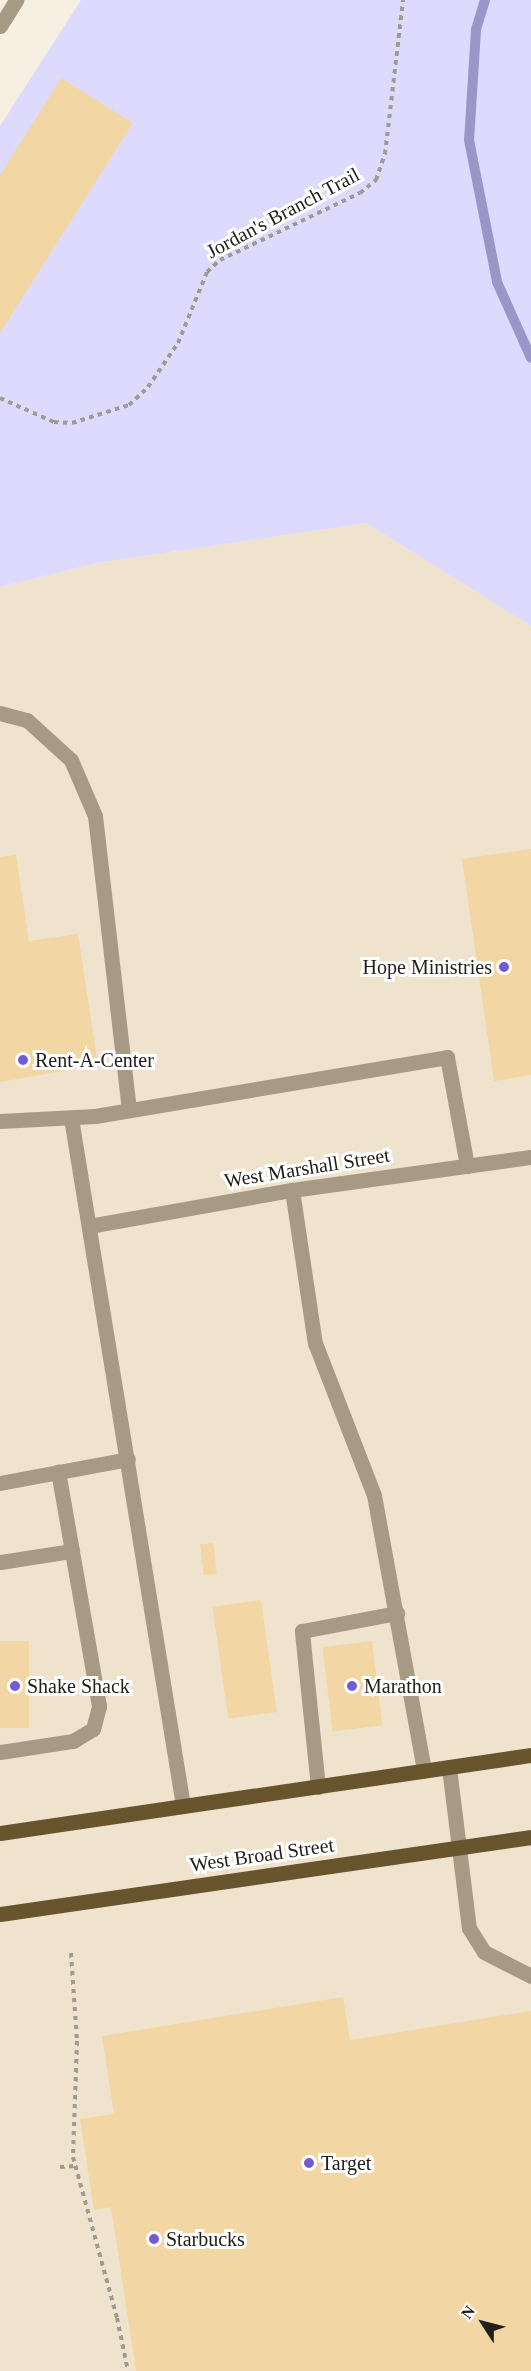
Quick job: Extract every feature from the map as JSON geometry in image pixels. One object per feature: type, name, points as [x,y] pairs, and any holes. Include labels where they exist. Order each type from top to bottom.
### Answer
[{"type":"main road","points":[[0,1833],[531,1755]]},
{"type":"main road","name":"West Broad Street","points":[[0,1914],[531,1837]]},
{"type":"street","points":[[0,26],[16,0]]},
{"type":"street","points":[[0,713],[27,720],[71,760],[94,816],[129,1110]]},
{"type":"street","points":[[0,1121],[71,1118],[129,1110],[447,1058],[467,1166]]},
{"type":"street","points":[[71,1118],[183,1806]]},
{"type":"street","name":"West Marshall Street","points":[[89,1226],[292,1190],[531,1157]]},
{"type":"street","points":[[292,1190],[315,1343],[374,1495],[424,1771]]},
{"type":"street","points":[[0,1483],[128,1459]]},
{"type":"street","points":[[0,1752],[73,1741],[93,1729],[99,1706],[58,1472]]},
{"type":"street","points":[[0,1562],[72,1551]]},
{"type":"street","points":[[318,1787],[302,1631],[397,1613]]},
{"type":"street","points":[[449,1768],[469,1928],[484,1952],[531,1977]]},
{"type":"path","name":"Jordan's Branch Trail","points":[[0,398],[54,422],[72,423],[129,405],[148,387],[178,343],[198,288],[213,266],[360,193],[376,180],[385,154],[403,0]]},
{"type":"path","points":[[71,1953],[77,2041],[75,2166],[117,2318],[128,2371]]},
{"type":"path","points":[[60,2167],[75,2166]]},
{"type":"shaded area","points":[[81,0],[531,0],[531,626],[366,523],[97,563],[0,587],[0,126]]},
{"type":"shaded area","points":[[366,523],[531,626],[531,2371],[0,2371],[0,587],[97,563]]},
{"type":"building","points":[[61,78],[133,123],[0,333],[0,175]]},
{"type":"building","name":"Hope Ministries","points":[[531,849],[531,1075],[494,1081],[462,859]]},
{"type":"building","points":[[16,855],[29,941],[78,934],[98,1065],[0,1082],[0,857]]},
{"type":"building","points":[[213,1543],[217,1574],[204,1575],[200,1545]]},
{"type":"building","points":[[261,1600],[277,1712],[228,1719],[212,1607]]},
{"type":"building","name":"Shake Shack","points":[[0,1641],[29,1641],[29,1728],[0,1728]]},
{"type":"building","name":"Marathon","points":[[372,1641],[382,1725],[333,1731],[322,1647]]},
{"type":"building","name":"Target","points":[[343,1997],[350,2040],[531,2011],[531,2371],[136,2371],[111,2207],[94,2210],[80,2119],[114,2114],[102,2036]]},
{"type":"waterway","points":[[485,0],[476,30],[469,140],[497,282],[531,358]]},
{"type":"place","name":"Hope Ministries","points":[[504,967]]},
{"type":"place","name":"Rent-A-Center","points":[[23,1060]]},
{"type":"place","name":"Shake Shack","points":[[15,1686]]},
{"type":"place","name":"Marathon","points":[[352,1686]]},
{"type":"place","name":"Target","points":[[309,2163]]},
{"type":"place","name":"Starbucks","points":[[154,2239]]}]
